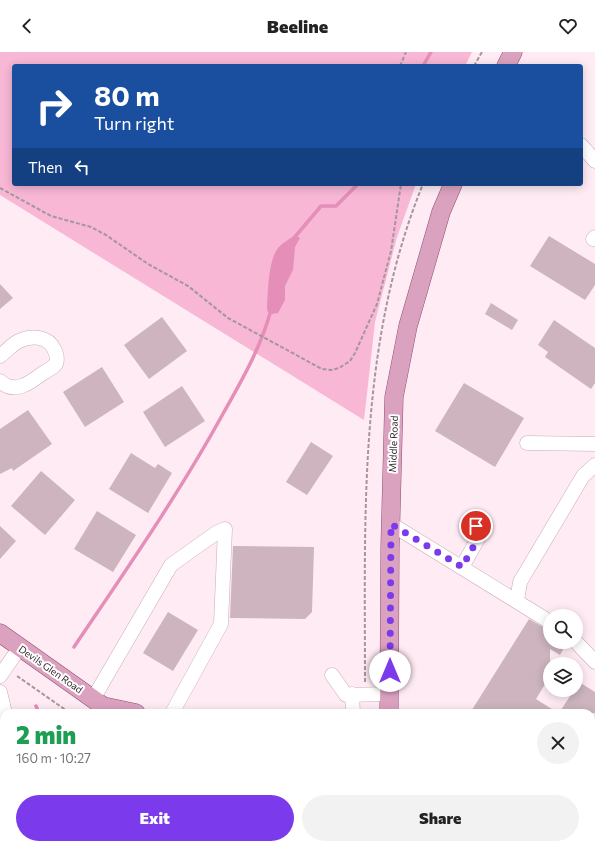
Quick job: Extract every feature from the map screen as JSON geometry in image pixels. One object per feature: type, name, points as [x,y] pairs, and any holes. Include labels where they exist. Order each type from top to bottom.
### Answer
[{"type":"main road","points":[[507,64],[513,52]]},
{"type":"main road","name":"Middle Road","points":[[389,709],[394,397],[408,326],[441,212],[451,186]]},
{"type":"main road","name":"Devils Glen Road","points":[[0,633],[102,706],[117,709]]},
{"type":"street","points":[[583,147],[595,161]]},
{"type":"street","points":[[0,356],[20,340],[38,337],[46,340],[54,347],[57,359],[56,364],[31,383],[15,388],[4,385],[0,381]]},
{"type":"street","points":[[527,443],[595,444]]},
{"type":"street","points":[[517,601],[520,582],[583,476],[595,465]]},
{"type":"street","points":[[391,524],[543,618]]},
{"type":"street","points":[[462,567],[479,537],[476,526]]},
{"type":"street","points":[[102,706],[171,565],[216,533],[226,529],[221,624],[174,709]]},
{"type":"street","points":[[3,672],[20,647]]},
{"type":"street","points":[[583,649],[595,662]]},
{"type":"street","points":[[332,675],[346,695],[390,694]]},
{"type":"street","points":[[0,692],[4,709]]},
{"type":"street","points":[[352,694],[353,709]]},
{"type":"path","points":[[401,64],[406,52]]},
{"type":"path","points":[[475,64],[482,52]]},
{"type":"path","points":[[0,188],[51,216],[91,227],[106,235],[148,264],[188,286],[228,318],[322,369],[331,370],[339,368],[350,361],[379,298],[391,251],[401,186]]},
{"type":"path","points":[[3,672],[63,709]]},
{"type":"shaded area","points":[[0,52],[472,52],[466,64],[12,64],[12,186],[415,186],[397,237],[375,322],[364,420],[0,195]]},
{"type":"shaded area","points":[[295,235],[300,238],[295,247],[293,270],[285,286],[285,300],[278,313],[272,314],[268,312],[267,309],[269,277],[272,261],[278,248]]},
{"type":"building","points":[[549,236],[595,264],[595,285],[585,300],[530,266]]},
{"type":"building","points":[[0,284],[13,298],[0,309]]},
{"type":"building","points":[[491,303],[518,320],[512,330],[485,314]]},
{"type":"building","points":[[162,317],[187,351],[149,379],[124,345]]},
{"type":"building","points":[[554,320],[595,348],[595,383],[591,389],[545,357],[548,352],[538,345]]},
{"type":"building","points":[[102,367],[124,402],[85,427],[63,392]]},
{"type":"building","points":[[464,383],[524,418],[495,467],[435,431]]},
{"type":"building","points":[[182,386],[205,421],[165,447],[143,412]]},
{"type":"building","points":[[28,410],[52,444],[13,471],[12,468],[0,474],[0,429]]},
{"type":"building","points":[[311,442],[333,456],[307,495],[286,482]]},
{"type":"building","points":[[131,453],[155,468],[158,464],[172,473],[148,513],[109,489]]},
{"type":"building","points":[[41,471],[75,500],[45,535],[11,506]]},
{"type":"building","points":[[97,511],[136,535],[113,572],[74,549]]},
{"type":"building","points":[[0,526],[16,541],[0,559]]},
{"type":"building","points":[[233,546],[314,547],[312,612],[305,619],[230,618]]},
{"type":"building","points":[[168,612],[198,630],[173,671],[143,653]]},
{"type":"building","points":[[529,619],[543,627],[543,649],[550,649],[550,657],[543,657],[543,688],[536,699],[552,709],[473,709]]},
{"type":"building","points":[[550,649],[563,649],[560,655]]},
{"type":"building","points":[[583,684],[595,692],[595,709],[562,709],[569,697],[583,697]]},
{"type":"waterway","points":[[424,64],[431,52]]},
{"type":"waterway","points":[[294,238],[321,206],[336,206],[356,186]]},
{"type":"waterway","points":[[74,647],[152,531],[207,442],[238,388],[262,337],[271,310]]},
{"type":"route","points":[[390,671],[391,524],[462,567],[479,537],[476,526]]}]
